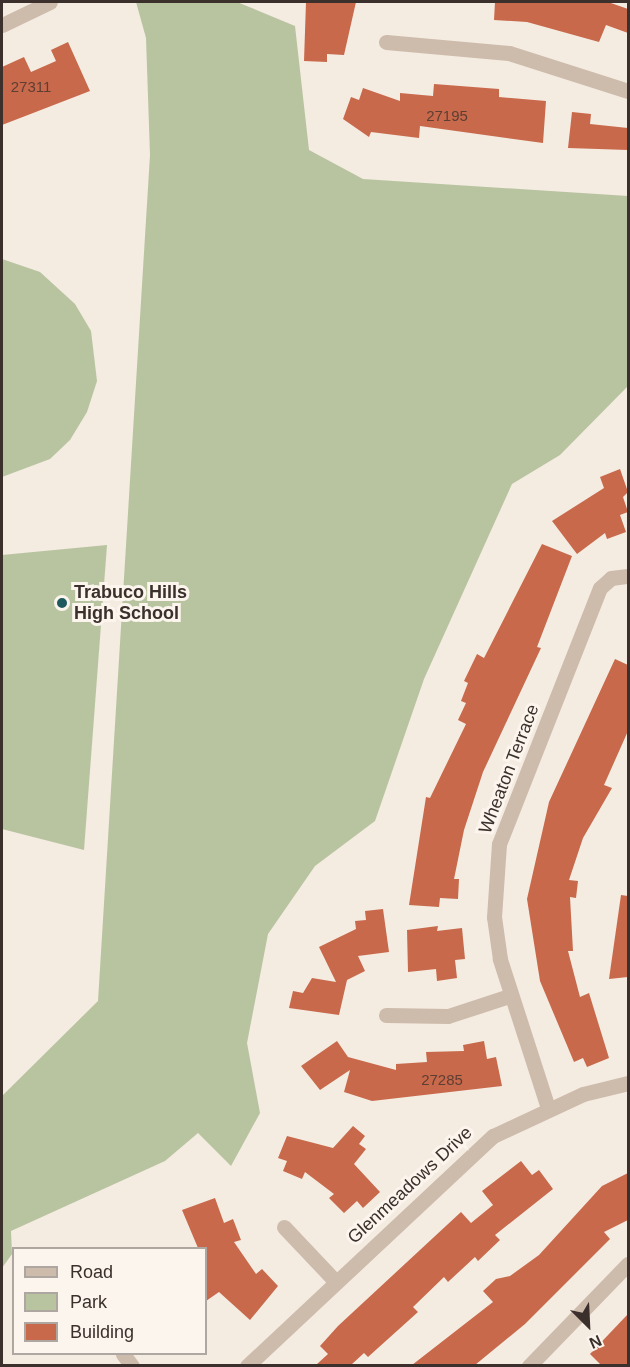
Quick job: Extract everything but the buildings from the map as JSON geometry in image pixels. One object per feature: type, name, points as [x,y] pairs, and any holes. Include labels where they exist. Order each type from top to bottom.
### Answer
[{"type":"street","points":[[2,25],[50,2]]},
{"type":"street","points":[[386,42],[509,53],[628,91]]},
{"type":"street","name":"Wheaton Terrace","points":[[548,1108],[509,996],[494,917],[500,844],[600,588],[611,578],[628,576]]},
{"type":"street","points":[[386,1015],[448,1016],[509,996]]},
{"type":"street","name":"Glenmeadows Drive","points":[[247,1365],[493,1136],[548,1108],[628,1083]]},
{"type":"street","points":[[284,1227],[335,1281]]},
{"type":"street","points":[[529,1365],[628,1264]]},
{"type":"green space","points":[[136,2],[237,2],[295,26],[309,150],[363,179],[628,196],[628,386],[560,455],[512,484],[424,679],[375,821],[315,866],[268,934],[247,1043],[260,1113],[231,1166],[198,1133],[165,1161],[11,1231],[12,1254],[2,1268],[2,1096],[98,1001],[150,155],[146,38]]},
{"type":"green space","points":[[2,259],[40,272],[75,304],[91,331],[97,381],[87,412],[70,440],[50,459],[2,477]]},
{"type":"green space","points":[[107,545],[84,850],[2,829],[2,555]]},
{"type":"place","name":"Trabuco Hills High School","points":[[62,603]]}]
